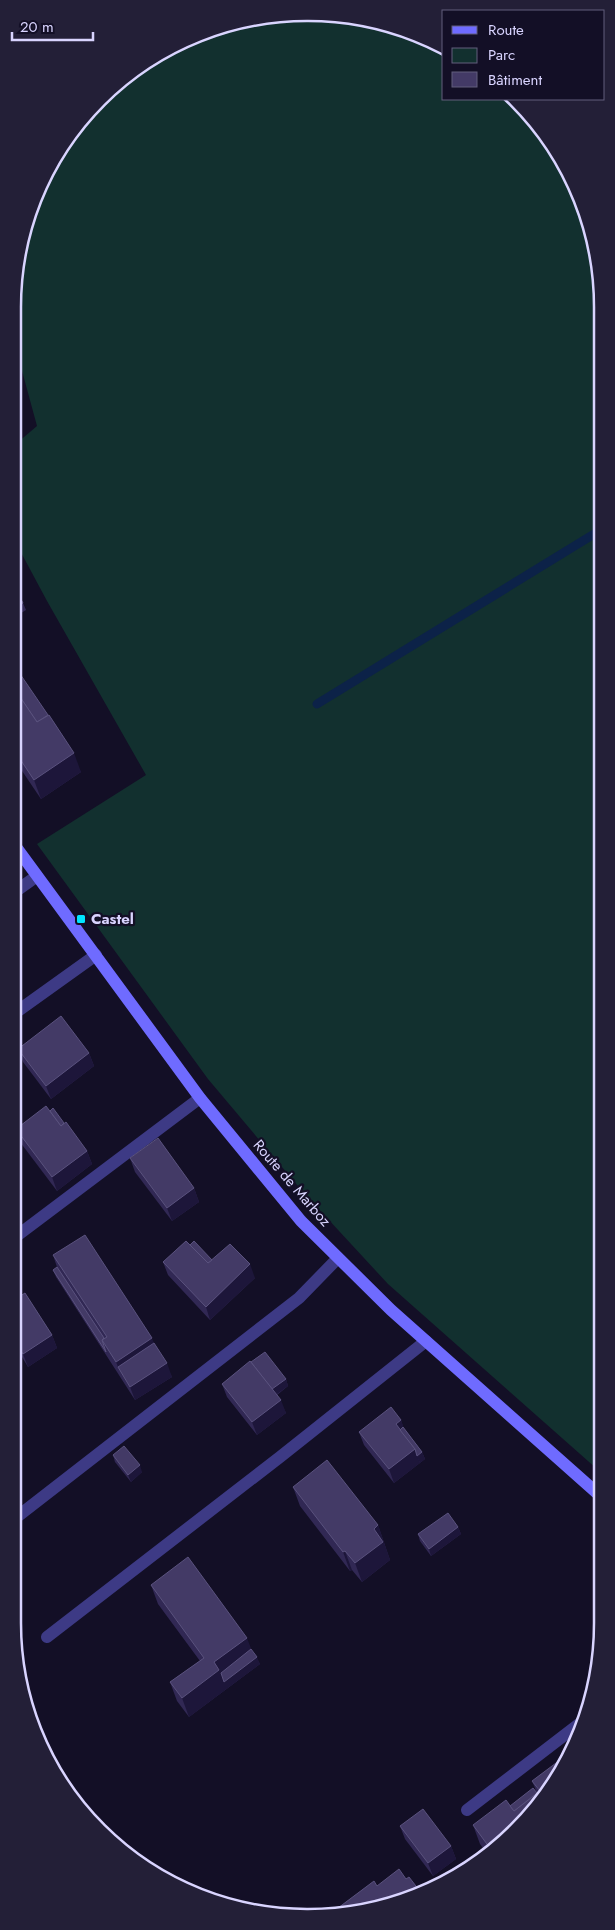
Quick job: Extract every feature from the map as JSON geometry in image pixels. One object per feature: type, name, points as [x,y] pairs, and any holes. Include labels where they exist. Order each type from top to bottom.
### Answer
[{"type":"main road","name":"Route de Marboz","points":[[21,854],[200,1098],[282,1198],[338,1258],[426,1341],[594,1490]]},
{"type":"street","points":[[21,888],[37,876]]},
{"type":"street","points":[[21,1009],[96,955]]},
{"type":"street","points":[[21,1233],[200,1098]]},
{"type":"street","points":[[21,1514],[299,1298],[338,1258]]},
{"type":"street","points":[[48,1636],[280,1457],[426,1341]]},
{"type":"street","points":[[467,1810],[574,1728]]},
{"type":"green space","points":[[308,21],[345,24],[400,36],[442,55],[442,100],[505,100],[535,133],[555,164],[572,198],[584,233],[591,270],[594,308],[594,1466],[388,1284],[303,1192],[208,1079],[37,844],[146,775],[21,552],[21,440],[37,426],[21,367],[22,289],[27,252],[36,215],[51,181],[69,148],[92,119],[133,80],[148,69],[181,51],[215,36],[233,31],[289,22]]},
{"type":"building","points":[[21,675],[48,715],[37,722],[21,698]]},
{"type":"building","points":[[21,698],[37,722],[49,715],[74,753],[34,780],[21,760]]},
{"type":"building","points":[[61,1016],[89,1053],[46,1086],[21,1053],[21,1047]]},
{"type":"building","points":[[46,1106],[61,1126],[66,1122],[87,1151],[52,1177],[21,1136],[21,1125]]},
{"type":"building","points":[[53,1108],[64,1123],[61,1126],[50,1111]]},
{"type":"building","points":[[158,1138],[194,1188],[167,1208],[130,1158]]},
{"type":"building","points":[[85,1235],[152,1338],[116,1362],[102,1340],[107,1337],[53,1255]]},
{"type":"building","points":[[186,1241],[208,1263],[230,1244],[250,1264],[206,1307],[163,1262]]},
{"type":"building","points":[[194,1241],[212,1260],[208,1263],[190,1245]]},
{"type":"building","points":[[57,1267],[104,1338],[102,1340],[106,1352],[53,1270]]},
{"type":"building","points":[[25,1293],[52,1335],[23,1354],[21,1351],[21,1296]]},
{"type":"building","points":[[154,1343],[167,1363],[130,1387],[118,1367]]},
{"type":"building","points":[[265,1352],[286,1379],[272,1389],[251,1362]]},
{"type":"building","points":[[250,1361],[281,1400],[252,1422],[222,1384]]},
{"type":"building","points":[[391,1407],[401,1420],[396,1424],[415,1449],[389,1469],[359,1432]]},
{"type":"building","points":[[403,1427],[422,1452],[417,1456],[415,1449],[400,1430]]},
{"type":"building","points":[[124,1446],[140,1465],[128,1475],[113,1455]]},
{"type":"building","points":[[327,1460],[378,1525],[374,1529],[383,1542],[355,1563],[345,1551],[343,1552],[293,1487]]},
{"type":"building","points":[[448,1513],[458,1527],[429,1549],[418,1534]]},
{"type":"building","points":[[188,1557],[247,1638],[214,1662],[219,1670],[182,1698],[170,1682],[204,1658],[151,1585]]},
{"type":"building","points":[[251,1649],[257,1657],[224,1682],[221,1673]]},
{"type":"building","points":[[557,1762],[540,1791],[532,1781]]},
{"type":"building","points":[[533,1788],[537,1793],[514,1811],[510,1806]]},
{"type":"building","points":[[539,1792],[510,1825],[488,1845],[473,1825],[506,1800],[514,1811]]},
{"type":"building","points":[[423,1809],[451,1846],[428,1863],[400,1826]]},
{"type":"building","points":[[399,1869],[406,1879],[409,1877],[417,1887],[382,1899],[340,1907],[374,1881],[377,1886]]},
{"type":"waterway","points":[[317,704],[594,534]]},
{"type":"place","name":"Castel","points":[[81,919]]}]
